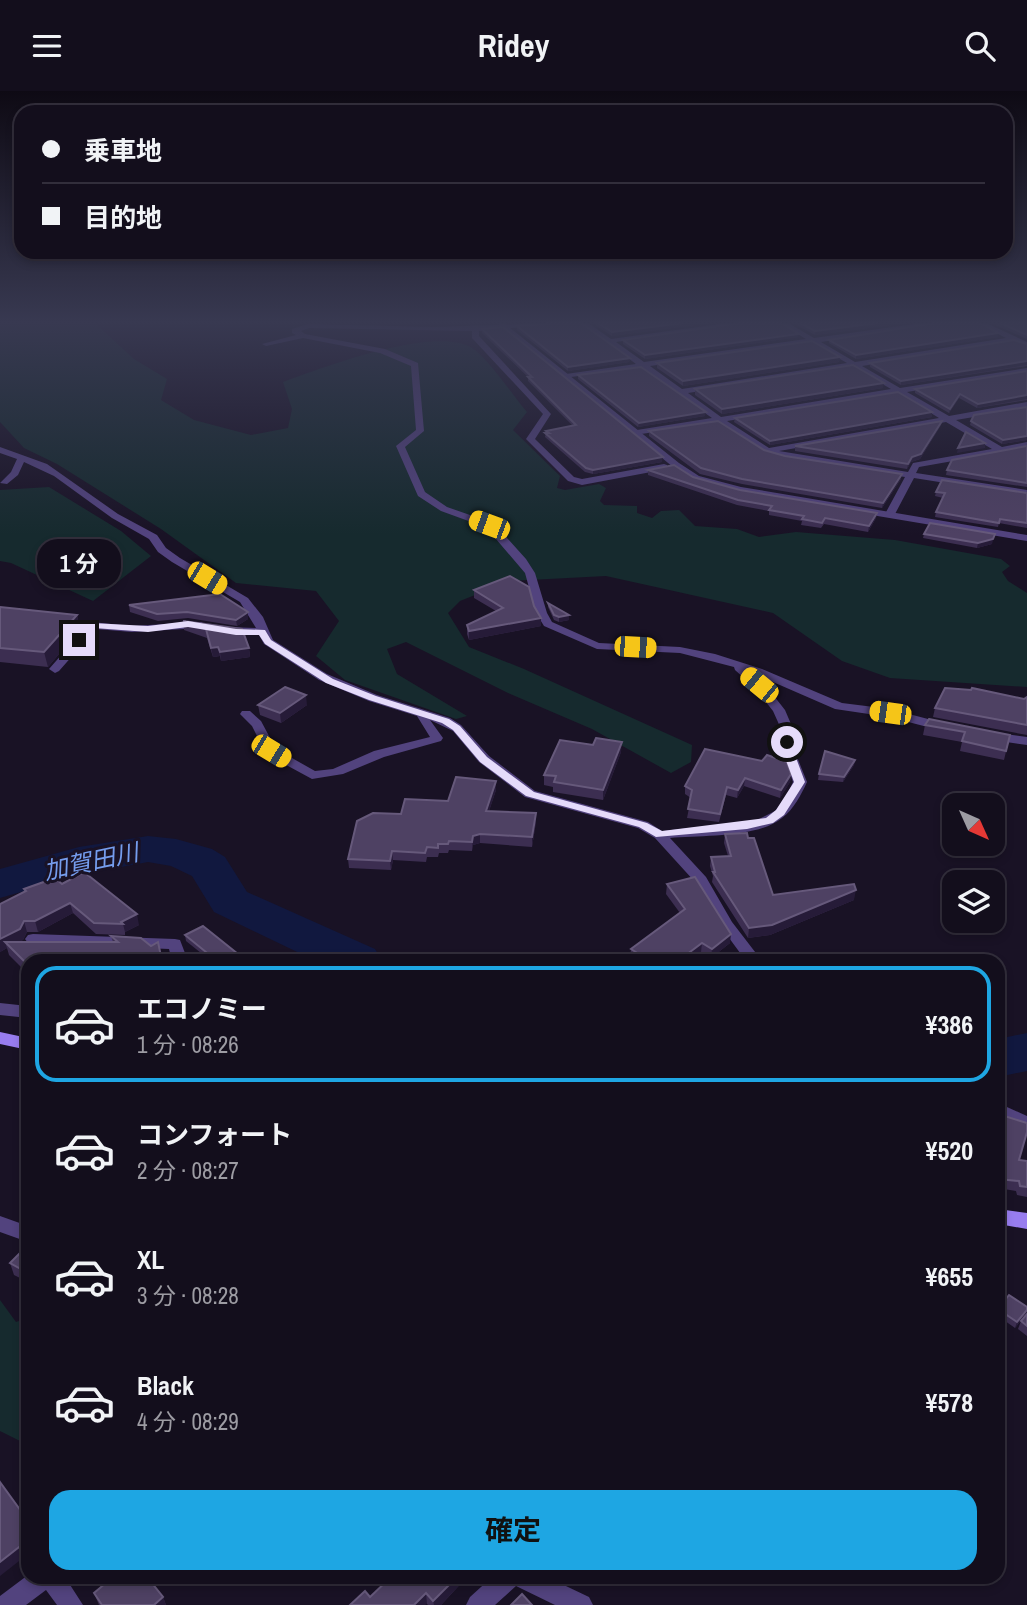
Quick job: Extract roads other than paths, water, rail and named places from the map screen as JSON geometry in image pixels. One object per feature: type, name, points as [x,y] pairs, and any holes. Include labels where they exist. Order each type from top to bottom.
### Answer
[{"type":"main road","points":[[0,1038],[21,1042]]},
{"type":"main road","points":[[1005,1218],[1027,1221]]},
{"type":"street","points":[[417,394],[420,432],[400,446],[415,484],[430,502],[489,525],[494,530],[527,567],[543,618],[548,624],[597,646],[680,650],[758,671],[839,706],[890,713],[954,729]]},
{"type":"street","points":[[528,394],[547,414],[530,439],[571,479],[582,482],[676,465]]},
{"type":"street","points":[[588,394],[696,478],[740,490],[1027,538]]},
{"type":"street","points":[[682,394],[767,450],[1027,493]]},
{"type":"street","points":[[637,433],[876,394]]},
{"type":"street","points":[[905,394],[1001,450]]},
{"type":"street","points":[[767,450],[1027,405]]},
{"type":"street","points":[[890,514],[916,465],[1027,445]]},
{"type":"street","points":[[0,450],[57,474],[81,494],[153,537],[162,550],[176,560],[244,600],[257,617],[261,632],[268,642],[323,677],[457,728],[484,759],[530,794],[643,825],[660,835],[701,880],[726,924],[749,954]]},
{"type":"street","points":[[4,482],[15,474],[22,457]]},
{"type":"street","points":[[54,621],[148,629],[188,624],[236,632],[261,632]]},
{"type":"street","points":[[55,669],[92,626]]},
{"type":"street","points":[[660,835],[769,820],[780,813],[796,792],[800,782],[787,747],[788,731],[779,710],[759,685],[732,663]]},
{"type":"street","points":[[246,714],[257,724],[271,751],[312,775],[320,776],[354,766],[377,754],[438,738],[422,717],[424,714]]},
{"type":"street","points":[[977,734],[1027,741]]},
{"type":"street","points":[[33,939],[175,944],[178,954]]},
{"type":"street","points":[[0,1009],[21,1012]]},
{"type":"street","points":[[1005,1113],[1027,1123]]},
{"type":"street","points":[[0,1224],[21,1232]]},
{"type":"street","points":[[7,1605],[35,1584]]},
{"type":"street","points":[[56,1584],[71,1605]]},
{"type":"street","points":[[478,1605],[501,1584]]},
{"type":"street","points":[[537,1584],[581,1605]]},
{"type":"waterway","name":"加賀田川","points":[[0,884],[79,861],[148,849],[176,853],[196,859],[209,867],[230,902],[343,954]]},
{"type":"waterway","name":"加賀田川","points":[[1005,1057],[1027,1052]]}]
